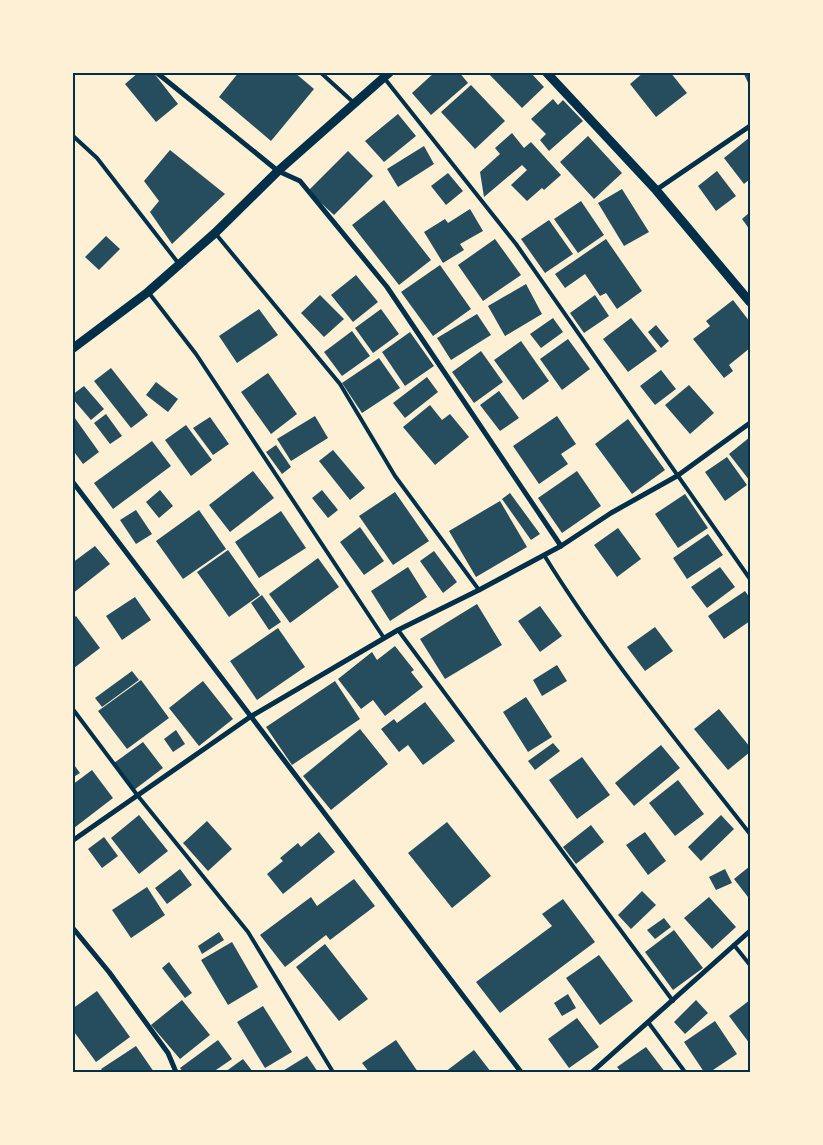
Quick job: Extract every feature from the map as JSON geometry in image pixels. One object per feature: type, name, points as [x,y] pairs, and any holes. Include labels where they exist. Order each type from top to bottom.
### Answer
[{"type":"street","points":[[156,72],[278,171],[300,181],[387,287],[561,546]]},
{"type":"street","points":[[546,72],[656,190],[750,302]]},
{"type":"street","points":[[72,349],[148,292],[216,233],[278,171],[387,75]]},
{"type":"street","points":[[656,190],[750,126]]},
{"type":"street","points":[[72,841],[250,716],[398,630],[479,590],[561,546],[610,513],[677,476],[750,423]]},
{"type":"street","points":[[72,482],[521,1072]]},
{"type":"street","points":[[72,927],[109,972],[168,1053],[176,1072]]},
{"type":"street","points":[[592,1072],[750,931]]},
{"type":"lane","points":[[320,72],[355,104]]},
{"type":"lane","points":[[387,75],[516,244],[750,579]]},
{"type":"lane","points":[[72,135],[97,158],[179,264]]},
{"type":"lane","points":[[216,233],[340,384],[395,476],[479,590]]},
{"type":"lane","points":[[148,292],[196,354],[384,638]]},
{"type":"lane","points":[[544,555],[632,684],[750,834]]},
{"type":"lane","points":[[398,630],[673,1001]]},
{"type":"lane","points":[[72,708],[138,796],[248,932],[333,1072]]},
{"type":"lane","points":[[734,945],[750,965]]},
{"type":"lane","points":[[648,1022],[685,1072]]},
{"type":"building","points":[[139,72],[153,72],[178,104],[156,122],[125,84]]},
{"type":"building","points":[[239,72],[294,72],[314,89],[271,141],[219,97]]},
{"type":"building","points":[[435,72],[459,72],[468,83],[431,115],[412,93]]},
{"type":"building","points":[[487,72],[530,72],[544,87],[522,108]]},
{"type":"building","points":[[644,72],[670,72],[687,93],[656,117],[630,84]]},
{"type":"building","points":[[743,72],[750,72],[750,87]]},
{"type":"building","points":[[471,85],[505,121],[475,149],[441,112]]},
{"type":"building","points":[[553,99],[558,105],[563,100],[583,121],[549,151],[540,140],[546,134],[531,119]]},
{"type":"building","points":[[398,114],[416,136],[384,162],[365,141]]},
{"type":"building","points":[[512,133],[524,148],[531,142],[561,175],[544,190],[542,188],[527,201],[511,185],[527,170],[522,165],[484,197],[480,172],[500,154],[495,148]]},
{"type":"building","points":[[588,136],[622,173],[594,199],[560,162]]},
{"type":"building","points":[[750,137],[750,179],[744,184],[724,158]]},
{"type":"building","points":[[424,146],[434,164],[398,187],[387,169]]},
{"type":"building","points":[[170,150],[225,194],[172,244],[150,212],[159,201],[144,181]]},
{"type":"building","points":[[348,151],[373,176],[334,215],[308,191]]},
{"type":"building","points":[[717,171],[736,196],[716,211],[698,186]]},
{"type":"building","points":[[448,173],[463,191],[446,205],[431,186]]},
{"type":"building","points":[[622,189],[649,232],[624,246],[598,203]]},
{"type":"building","points":[[384,200],[431,260],[399,285],[352,225]]},
{"type":"building","points":[[581,201],[604,235],[578,253],[554,219]]},
{"type":"building","points":[[470,209],[483,231],[460,244],[464,250],[443,263],[424,232],[445,219],[448,223]]},
{"type":"building","points":[[750,212],[750,230],[742,219]]},
{"type":"building","points":[[549,220],[573,254],[545,273],[521,239]]},
{"type":"building","points":[[106,236],[120,249],[99,270],[85,257]]},
{"type":"building","points":[[495,239],[521,275],[483,301],[458,265]]},
{"type":"building","points":[[606,239],[642,291],[617,309],[606,293],[600,296],[585,274],[565,288],[555,274]]},
{"type":"building","points":[[440,265],[471,309],[433,336],[401,292]]},
{"type":"building","points":[[356,275],[378,302],[353,322],[331,295]]},
{"type":"building","points":[[526,284],[542,314],[505,336],[488,306]]},
{"type":"building","points":[[320,295],[344,319],[324,337],[301,313]]},
{"type":"building","points":[[595,295],[609,316],[584,333],[570,313]]},
{"type":"building","points":[[733,300],[750,322],[750,348],[729,365],[733,371],[724,378],[693,339],[710,326],[706,321]]},
{"type":"building","points":[[259,309],[278,335],[237,363],[219,336]]},
{"type":"building","points":[[381,309],[399,334],[373,353],[355,328]]},
{"type":"building","points":[[477,314],[491,335],[451,360],[437,338]]},
{"type":"building","points":[[553,318],[563,332],[541,348],[530,334]]},
{"type":"building","points":[[631,318],[657,351],[628,372],[603,339]]},
{"type":"building","points":[[656,325],[669,341],[661,348],[648,332]]},
{"type":"building","points":[[352,331],[370,356],[342,376],[324,352]]},
{"type":"building","points":[[410,332],[434,366],[405,386],[382,352]]},
{"type":"building","points":[[568,339],[590,369],[562,390],[540,359]]},
{"type":"building","points":[[521,341],[549,381],[523,400],[494,360]]},
{"type":"building","points":[[481,351],[503,382],[474,403],[452,372]]},
{"type":"building","points":[[379,358],[400,388],[362,413],[342,383]]},
{"type":"building","points":[[111,368],[148,415],[131,428],[94,381]]},
{"type":"building","points":[[661,370],[676,389],[655,405],[640,386]]},
{"type":"building","points":[[268,373],[297,414],[271,434],[241,392]]},
{"type":"building","points":[[427,377],[438,392],[405,418],[393,403]]},
{"type":"building","points":[[156,382],[178,399],[168,412],[146,395]]},
{"type":"building","points":[[689,385],[714,413],[690,434],[665,405]]},
{"type":"building","points":[[84,386],[104,409],[91,420],[72,398],[72,395]]},
{"type":"building","points":[[499,391],[519,418],[500,431],[480,405]]},
{"type":"building","points":[[430,405],[442,420],[450,414],[469,437],[435,465],[403,427]]},
{"type":"building","points":[[72,414],[99,452],[83,464],[72,449]]},
{"type":"building","points":[[106,414],[122,436],[110,444],[94,423]]},
{"type":"building","points":[[315,416],[328,438],[291,461],[277,439]]},
{"type":"building","points":[[557,416],[576,444],[561,454],[568,464],[539,484],[513,446]]},
{"type":"building","points":[[210,417],[229,444],[213,455],[193,428]]},
{"type":"building","points":[[628,419],[665,470],[632,494],[595,444]]},
{"type":"building","points":[[186,425],[212,460],[191,476],[165,440]]},
{"type":"building","points":[[750,437],[750,481],[729,454]]},
{"type":"building","points":[[152,441],[171,466],[113,509],[94,483]]},
{"type":"building","points":[[276,445],[291,467],[282,474],[266,452]]},
{"type":"building","points":[[333,450],[365,488],[350,500],[319,461]]},
{"type":"building","points":[[727,457],[747,485],[725,501],[705,472]]},
{"type":"building","points":[[253,471],[274,498],[230,532],[209,505]]},
{"type":"building","points":[[577,471],[601,506],[562,533],[538,498]]},
{"type":"building","points":[[160,490],[173,506],[159,518],[146,502]]},
{"type":"building","points":[[322,490],[338,510],[328,518],[312,498]]},
{"type":"building","points":[[395,492],[429,541],[393,565],[359,516]]},
{"type":"building","points":[[510,493],[540,534],[531,540],[502,499]]},
{"type":"building","points":[[685,494],[708,528],[678,548],[655,514]]},
{"type":"building","points":[[500,501],[527,547],[476,577],[449,531]]},
{"type":"building","points":[[136,510],[152,534],[136,544],[120,520]]},
{"type":"building","points":[[199,510],[226,549],[183,579],[156,541]]},
{"type":"building","points":[[281,511],[306,548],[259,578],[235,542]]},
{"type":"building","points":[[360,527],[384,561],[364,575],[340,542]]},
{"type":"building","points":[[618,528],[641,559],[617,577],[594,545]]},
{"type":"building","points":[[708,534],[723,555],[687,579],[673,558]]},
{"type":"building","points":[[95,546],[110,564],[72,594],[72,563]]},
{"type":"building","points":[[228,550],[260,595],[229,617],[197,572]]},
{"type":"building","points":[[434,551],[457,582],[443,593],[420,561]]},
{"type":"building","points":[[318,558],[339,587],[290,623],[269,594]]},
{"type":"building","points":[[408,567],[427,597],[390,621],[371,591]]},
{"type":"building","points":[[720,567],[735,587],[707,608],[691,587]]},
{"type":"building","points":[[745,591],[750,598],[750,621],[724,639],[708,616]]},
{"type":"building","points":[[262,595],[281,622],[269,630],[251,603]]},
{"type":"building","points":[[135,597],[151,620],[122,640],[106,616]]},
{"type":"building","points":[[477,604],[502,645],[445,679],[420,639]]},
{"type":"building","points":[[540,606],[562,636],[540,652],[518,621]]},
{"type":"building","points":[[76,616],[100,648],[74,668],[72,619]]},
{"type":"building","points":[[655,627],[673,651],[645,671],[627,647]]},
{"type":"building","points":[[278,628],[305,667],[257,700],[230,661]]},
{"type":"building","points":[[395,646],[414,670],[411,672],[423,687],[385,716],[373,700],[361,709],[338,679],[372,652],[377,660]]},
{"type":"building","points":[[557,665],[567,681],[542,696],[533,680]]},
{"type":"building","points":[[132,671],[139,680],[102,707],[95,698]]},
{"type":"building","points":[[141,680],[169,718],[127,749],[98,711]]},
{"type":"building","points":[[203,681],[233,719],[199,746],[169,708]]},
{"type":"building","points":[[335,681],[360,719],[292,765],[266,727]]},
{"type":"building","points":[[526,697],[552,737],[528,752],[503,712]]},
{"type":"building","points":[[425,702],[455,741],[423,765],[408,745],[399,752],[381,729],[394,719],[397,723]]},
{"type":"building","points":[[719,709],[750,747],[750,752],[728,770],[694,729]]},
{"type":"building","points":[[360,729],[388,764],[331,810],[303,776]]},
{"type":"building","points":[[176,730],[185,744],[173,752],[164,739]]},
{"type":"building","points":[[143,742],[163,768],[134,790],[114,763]]},
{"type":"building","points":[[553,743],[560,751],[535,770],[528,761]]},
{"type":"building","points":[[661,745],[680,768],[634,806],[615,783]]},
{"type":"building","points":[[582,757],[610,795],[577,819],[549,780]]},
{"type":"building","points":[[72,762],[80,773],[72,778]]},
{"type":"building","points":[[92,770],[113,798],[74,828],[72,825],[72,785]]},
{"type":"building","points":[[678,780],[704,814],[675,836],[649,803]]},
{"type":"building","points":[[139,815],[168,851],[139,874],[111,838]]},
{"type":"building","points":[[721,815],[734,829],[701,861],[688,847]]},
{"type":"building","points":[[207,821],[232,849],[208,871],[183,843]]},
{"type":"building","points":[[447,822],[491,876],[452,908],[408,853]]},
{"type":"building","points":[[591,825],[604,842],[576,864],[563,847]]},
{"type":"building","points":[[319,832],[335,852],[283,894],[267,874],[283,861],[280,858],[298,843],[301,847]]},
{"type":"building","points":[[645,832],[666,861],[648,875],[626,845]]},
{"type":"building","points":[[104,837],[118,856],[102,868],[88,849]]},
{"type":"building","points":[[750,866],[750,895],[748,897],[734,879]]},
{"type":"building","points":[[180,869],[192,885],[167,904],[155,888]]},
{"type":"building","points":[[725,869],[732,883],[716,890],[709,877]]},
{"type":"building","points":[[354,879],[375,906],[330,940],[326,935],[285,967],[260,935],[311,897],[317,906]]},
{"type":"building","points":[[147,887],[165,915],[131,938],[112,910]]},
{"type":"building","points":[[642,891],[656,905],[631,929],[618,915]]},
{"type":"building","points":[[709,897],[736,927],[712,949],[684,918]]},
{"type":"building","points":[[563,899],[595,942],[500,1013],[476,982],[552,926],[542,914]]},
{"type":"building","points":[[664,918],[671,927],[655,939],[647,930]]},
{"type":"building","points":[[674,930],[703,968],[673,990],[645,952]]},
{"type":"building","points":[[219,932],[224,940],[202,954],[198,946]]},
{"type":"building","points":[[232,942],[258,987],[228,1005],[201,960]]},
{"type":"building","points":[[325,944],[368,999],[339,1021],[296,967]]},
{"type":"building","points":[[599,955],[633,1001],[600,1025],[566,978]]},
{"type":"building","points":[[169,962],[192,993],[185,998],[162,968]]},
{"type":"building","points":[[97,991],[130,1037],[96,1062],[72,1029],[72,1009]]},
{"type":"building","points":[[568,994],[576,1008],[562,1016],[554,1003]]},
{"type":"building","points":[[182,1000],[210,1035],[180,1059],[151,1025]]},
{"type":"building","points":[[696,1000],[708,1013],[685,1034],[674,1022]]},
{"type":"building","points":[[750,1000],[750,1044],[729,1016]]},
{"type":"building","points":[[263,1006],[292,1052],[265,1068],[237,1022]]},
{"type":"building","points":[[577,1018],[599,1047],[569,1068],[548,1039]]},
{"type":"building","points":[[715,1021],[737,1054],[710,1072],[704,1072],[684,1042]]},
{"type":"building","points":[[218,1040],[232,1059],[213,1072],[183,1072],[180,1068]]},
{"type":"building","points":[[396,1040],[418,1072],[369,1072],[362,1063]]},
{"type":"building","points":[[136,1046],[154,1072],[104,1072],[101,1069]]},
{"type":"building","points":[[646,1047],[665,1072],[621,1072],[617,1067]]},
{"type":"building","points":[[474,1050],[491,1072],[445,1072]]},
{"type":"building","points":[[307,1056],[318,1072],[281,1072]]},
{"type":"building","points":[[243,1059],[253,1072],[225,1072]]}]
